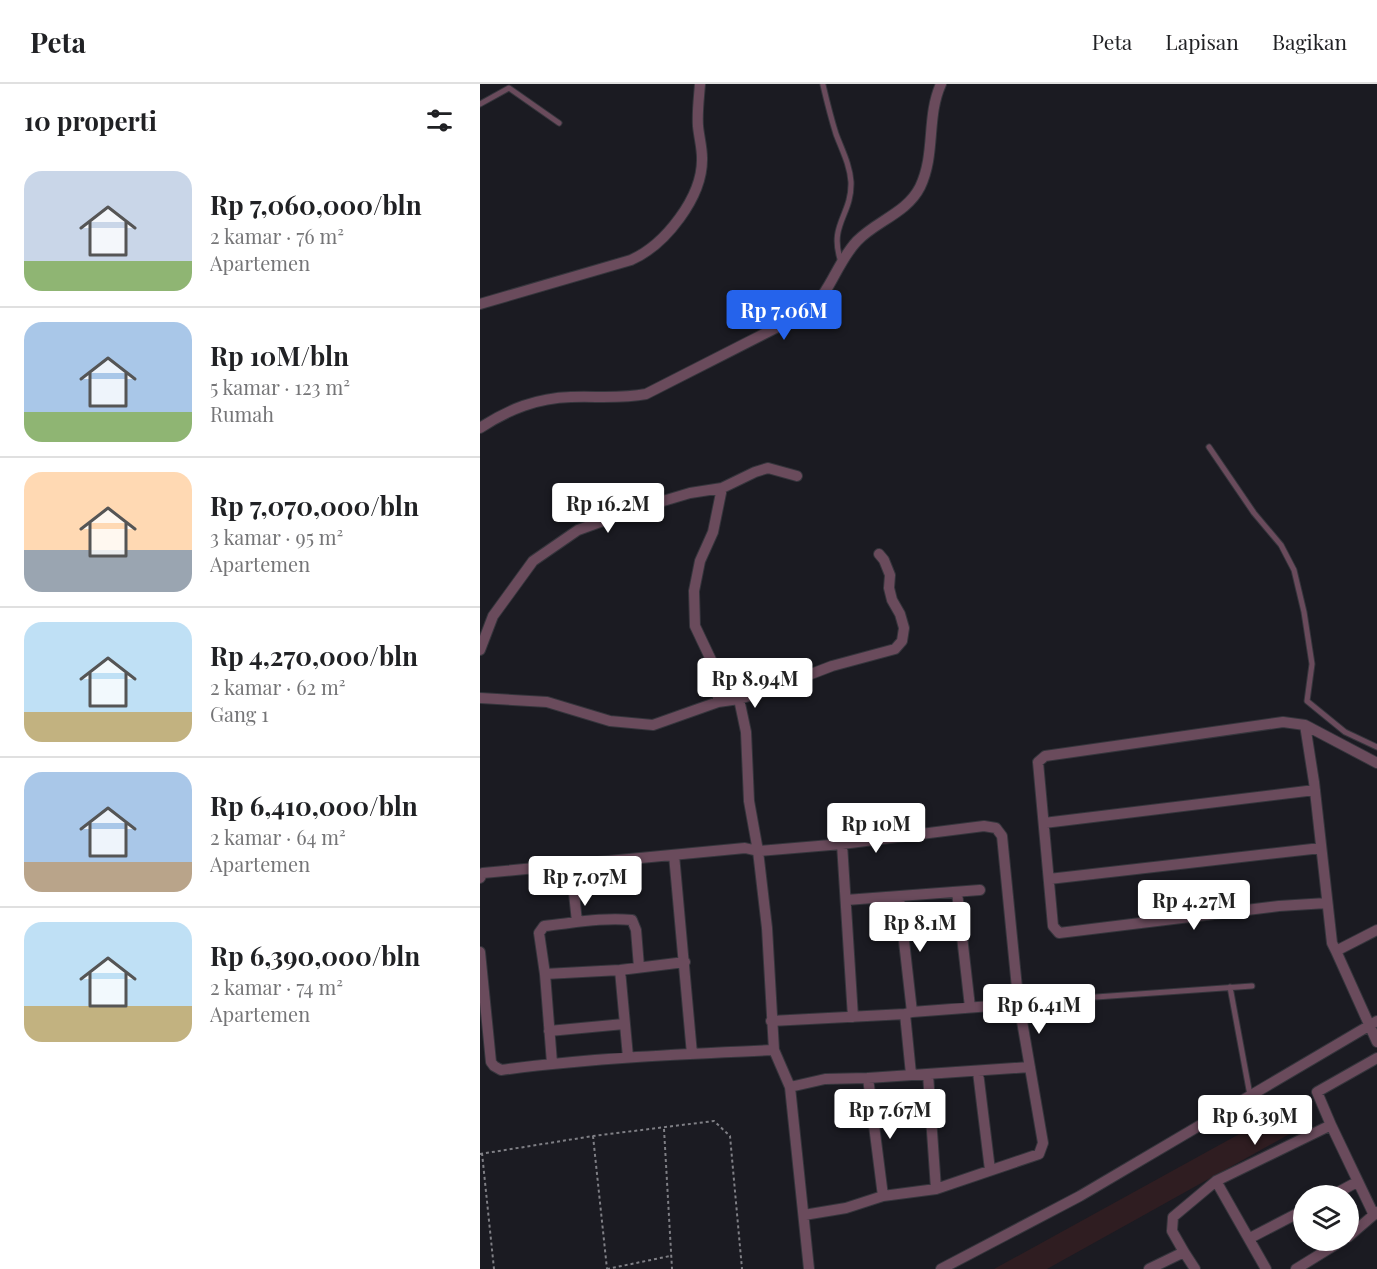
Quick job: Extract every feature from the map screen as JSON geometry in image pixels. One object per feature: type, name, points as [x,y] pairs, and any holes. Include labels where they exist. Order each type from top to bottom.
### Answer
[{"type":"street","points":[[480,304],[631,260],[643,255],[659,242],[683,213],[694,193],[701,171],[702,158],[698,126],[700,84]]},
{"type":"street","points":[[480,428],[510,410],[529,403],[572,397],[639,395],[652,392],[811,310],[826,292],[857,241],[911,200],[919,188],[930,152],[933,110],[941,84]]},
{"type":"street","points":[[480,650],[493,616],[533,561],[578,530],[636,508],[690,493],[722,488],[768,468],[797,476]]},
{"type":"street","points":[[718,702],[718,685],[713,664],[695,626],[694,591],[700,561],[713,532],[722,488]]},
{"type":"street","points":[[480,698],[547,702],[610,721],[653,725],[718,702],[740,699],[772,689],[832,666],[895,649],[902,641],[904,628],[900,614],[892,600],[889,588],[890,575],[879,554]]},
{"type":"street","points":[[740,699],[746,732],[751,815],[758,851],[767,928],[774,1050],[790,1087],[809,1269]]},
{"type":"street","points":[[1326,903],[1279,906],[1059,933],[1053,927],[1038,762],[1045,756],[1283,722],[1305,725],[1377,763]]},
{"type":"street","points":[[1305,725],[1315,790],[1332,943],[1373,1023],[1377,1042]]},
{"type":"street","points":[[1044,823],[1315,790]]},
{"type":"street","points":[[480,878],[483,873],[571,864],[745,848],[758,851],[842,844],[984,826],[996,828],[1002,836],[1020,1007],[1043,1143],[1039,1154],[936,1190],[883,1196],[846,1208],[804,1215]]},
{"type":"street","points":[[842,844],[853,1017]]},
{"type":"street","points":[[1049,879],[1321,848]]},
{"type":"street","points":[[674,855],[692,1054]]},
{"type":"street","points":[[571,864],[576,922]]},
{"type":"street","points":[[846,900],[980,890]]},
{"type":"street","points":[[957,892],[970,1007]]},
{"type":"street","points":[[899,897],[911,1074]]},
{"type":"street","points":[[552,1063],[545,974],[539,933],[541,928],[576,922],[632,920],[636,930],[639,967]]},
{"type":"street","points":[[1336,951],[1377,930]]},
{"type":"street","points":[[480,952],[491,1062],[501,1070],[552,1063],[774,1050]]},
{"type":"street","points":[[545,974],[620,970],[685,962]]},
{"type":"street","points":[[620,970],[628,1058]]},
{"type":"street","points":[[771,1021],[970,1007],[1020,1007]]},
{"type":"street","points":[[941,1269],[1080,1196],[1373,1023]]},
{"type":"street","points":[[549,1031],[624,1024]]},
{"type":"street","points":[[1359,1228],[1375,1214],[1357,1182],[1317,1092],[1377,1058]]},
{"type":"street","points":[[790,1087],[825,1079],[978,1072],[1030,1067]]},
{"type":"street","points":[[978,1072],[990,1170]]},
{"type":"street","points":[[927,1074],[936,1190]]},
{"type":"street","points":[[868,1078],[883,1196]]},
{"type":"street","points":[[1195,1269],[1172,1231],[1173,1217],[1216,1180],[1331,1125]]},
{"type":"street","points":[[1216,1180],[1266,1269]]},
{"type":"street","points":[[1351,1185],[1357,1182]]},
{"type":"street","points":[[1250,1238],[1293,1216]]},
{"type":"street","points":[[1296,1269],[1325,1251]]},
{"type":"street","points":[[1149,1269],[1184,1252]]},
{"type":"lane","points":[[480,104],[511,85],[559,123]]},
{"type":"lane","points":[[823,85],[832,122],[850,173],[850,198],[836,236],[837,252],[842,264]]},
{"type":"lane","points":[[1209,447],[1254,513],[1281,545],[1294,570],[1304,612],[1312,664],[1306,701],[1345,732],[1377,747]]},
{"type":"lane","points":[[1096,997],[1252,986]]},
{"type":"lane","points":[[1230,987],[1250,1096]]},
{"type":"path","points":[[494,1269],[481,1154],[593,1136],[714,1121],[730,1136],[742,1269]]},
{"type":"path","points":[[664,1129],[672,1269]]},
{"type":"path","points":[[593,1136],[607,1269],[670,1256]]},
{"type":"shaded area","points":[[1294,1104],[1304,1126],[1047,1269],[994,1269]]}]
